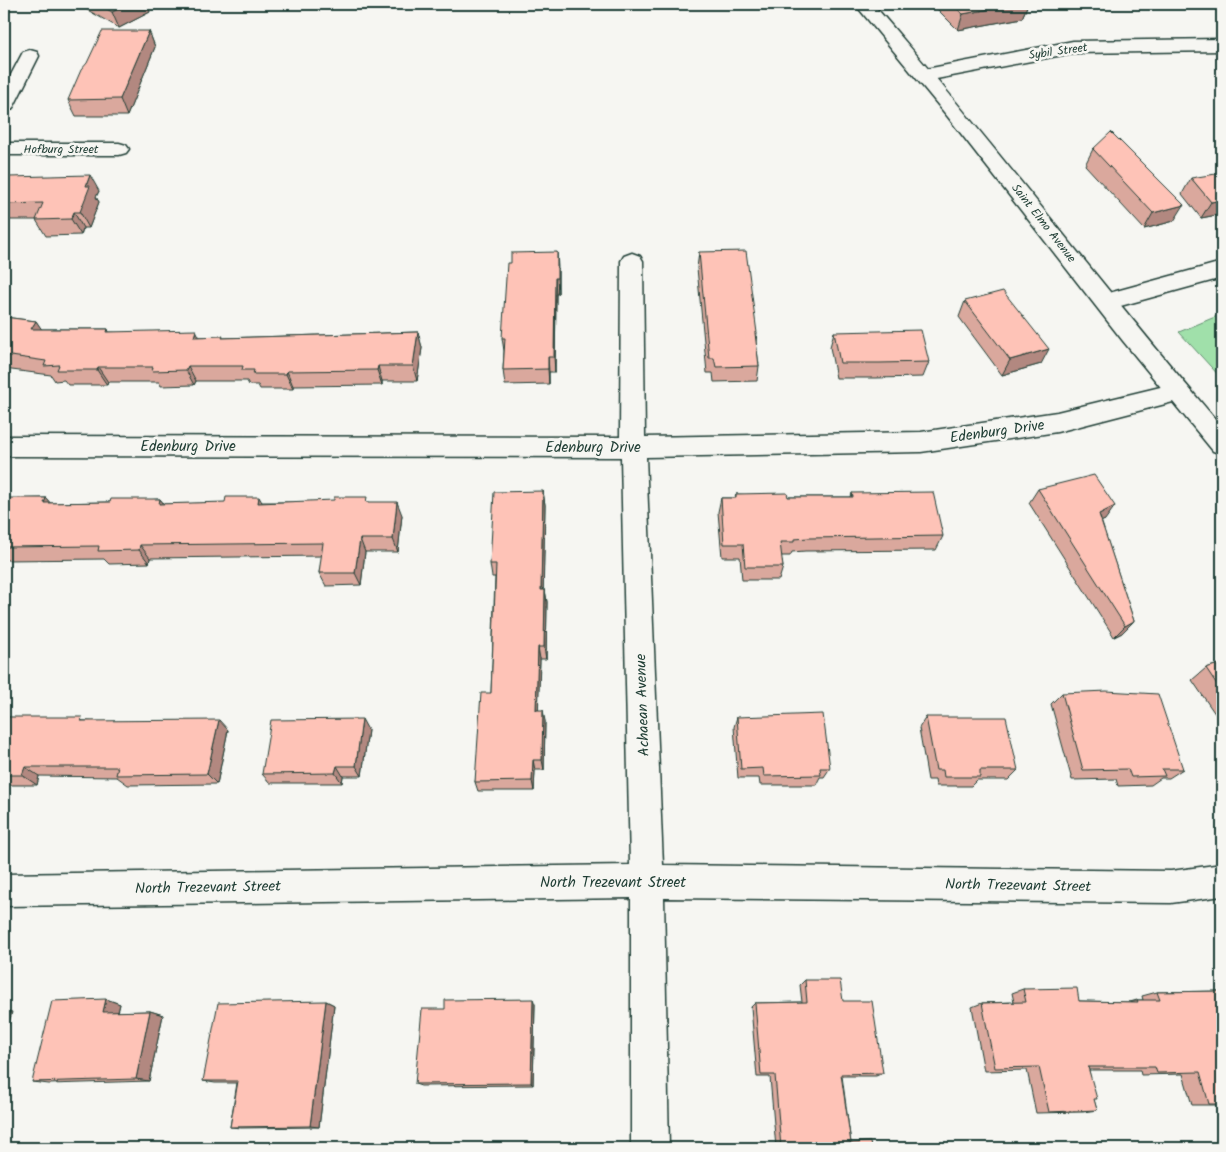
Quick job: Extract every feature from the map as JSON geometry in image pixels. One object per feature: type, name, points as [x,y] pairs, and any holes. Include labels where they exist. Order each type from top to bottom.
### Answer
[{"type":"street","name":"Saint Elmo Avenue","points":[[864,4],[926,75],[1177,392],[1222,444]]},
{"type":"street","name":"Sybil Street","points":[[926,75],[1073,47],[1222,44]]},
{"type":"street","points":[[4,106],[30,56]]},
{"type":"street","name":"Hofburg Street","points":[[4,149],[119,149]]},
{"type":"street","name":"Achaean Avenue","points":[[632,261],[633,447],[647,881],[650,1148]]},
{"type":"street","points":[[1106,302],[1222,270]]},
{"type":"street","name":"Edenburg Drive","points":[[4,446],[633,447],[921,442],[1057,422],[1177,392]]},
{"type":"street","name":"North Trezevant Street","points":[[4,890],[647,881],[1171,887],[1222,880]]},
{"type":"green space","points":[[1222,314],[1222,379],[1179,332]]},
{"type":"building","points":[[98,4],[128,4],[112,12]]},
{"type":"building","points":[[952,4],[1018,4],[963,14]]},
{"type":"building","points":[[102,31],[149,31],[120,99],[68,100],[81,70],[87,63]]},
{"type":"building","points":[[1111,132],[1184,205],[1153,213],[1093,149]]},
{"type":"building","points":[[1222,173],[1222,200],[1211,202],[1191,178]]},
{"type":"building","points":[[90,175],[86,186],[90,186],[80,212],[74,212],[71,219],[36,220],[43,203],[4,204],[4,187],[9,177]]},
{"type":"building","points":[[746,251],[757,333],[755,333],[759,366],[716,367],[714,358],[709,358],[699,252]]},
{"type":"building","points":[[557,252],[554,357],[548,357],[548,369],[503,370],[505,338],[502,338],[507,263],[511,263],[511,253]]},
{"type":"building","points":[[1003,291],[1049,349],[1010,360],[965,301]]},
{"type":"building","points":[[4,317],[36,321],[31,329],[108,329],[107,332],[196,330],[194,337],[223,336],[222,338],[418,332],[413,366],[378,366],[377,370],[287,371],[286,374],[253,374],[254,370],[242,370],[243,366],[188,366],[186,370],[152,371],[153,367],[98,367],[97,370],[57,370],[59,365],[44,366],[46,361],[4,355]]},
{"type":"building","points":[[921,330],[929,362],[840,363],[834,332]]},
{"type":"building","points":[[1094,475],[1115,506],[1099,514],[1134,621],[1125,626],[1038,489]]},
{"type":"building","points":[[543,491],[541,590],[545,590],[544,647],[538,647],[536,710],[543,710],[542,760],[533,760],[532,781],[475,782],[481,693],[491,693],[496,564],[490,564],[494,492]]},
{"type":"building","points":[[933,492],[943,536],[794,539],[794,542],[780,542],[783,567],[745,567],[743,544],[724,544],[721,498],[736,498],[736,494],[787,493],[788,497],[853,497],[852,493]]},
{"type":"building","points":[[226,497],[259,497],[258,503],[334,500],[334,497],[367,497],[366,502],[397,502],[393,539],[360,539],[355,573],[319,573],[323,543],[140,545],[139,550],[98,551],[99,546],[4,547],[4,498],[46,498],[44,503],[110,502],[111,499],[160,499],[159,504],[225,502]]},
{"type":"building","points":[[1222,663],[1222,692],[1206,668]]},
{"type":"building","points":[[1106,691],[1158,694],[1183,769],[1162,769],[1165,776],[1131,777],[1128,769],[1083,770],[1062,693]]},
{"type":"building","points":[[823,714],[830,768],[820,768],[821,775],[764,776],[763,768],[741,769],[737,717]]},
{"type":"building","points":[[4,717],[82,717],[81,721],[219,720],[207,774],[116,775],[118,767],[25,767],[22,775],[4,775]]},
{"type":"building","points":[[926,717],[1006,717],[1018,770],[980,770],[980,777],[944,777],[943,770],[936,770]]},
{"type":"building","points":[[362,719],[356,766],[337,766],[335,773],[262,774],[271,720]]},
{"type":"building","points":[[805,980],[840,980],[843,1001],[872,1001],[883,1073],[841,1074],[851,1143],[870,1142],[871,1148],[781,1148],[775,1075],[761,1075],[755,1003],[807,1002]]},
{"type":"building","points":[[1077,988],[1079,1001],[1138,1002],[1137,1000],[1160,1000],[1157,992],[1222,991],[1222,1104],[1209,1104],[1200,1072],[1157,1073],[1155,1067],[1088,1067],[1097,1099],[1094,1099],[1097,1110],[1049,1112],[1039,1067],[995,1068],[982,1003],[1026,1002],[1023,989]]},
{"type":"building","points":[[106,999],[103,1012],[150,1011],[136,1079],[32,1082],[52,1001]]},
{"type":"building","points":[[533,999],[531,1083],[415,1084],[422,1009],[445,1009],[445,1000]]},
{"type":"building","points":[[326,1001],[310,1126],[230,1127],[238,1081],[203,1081],[218,1003]]}]
